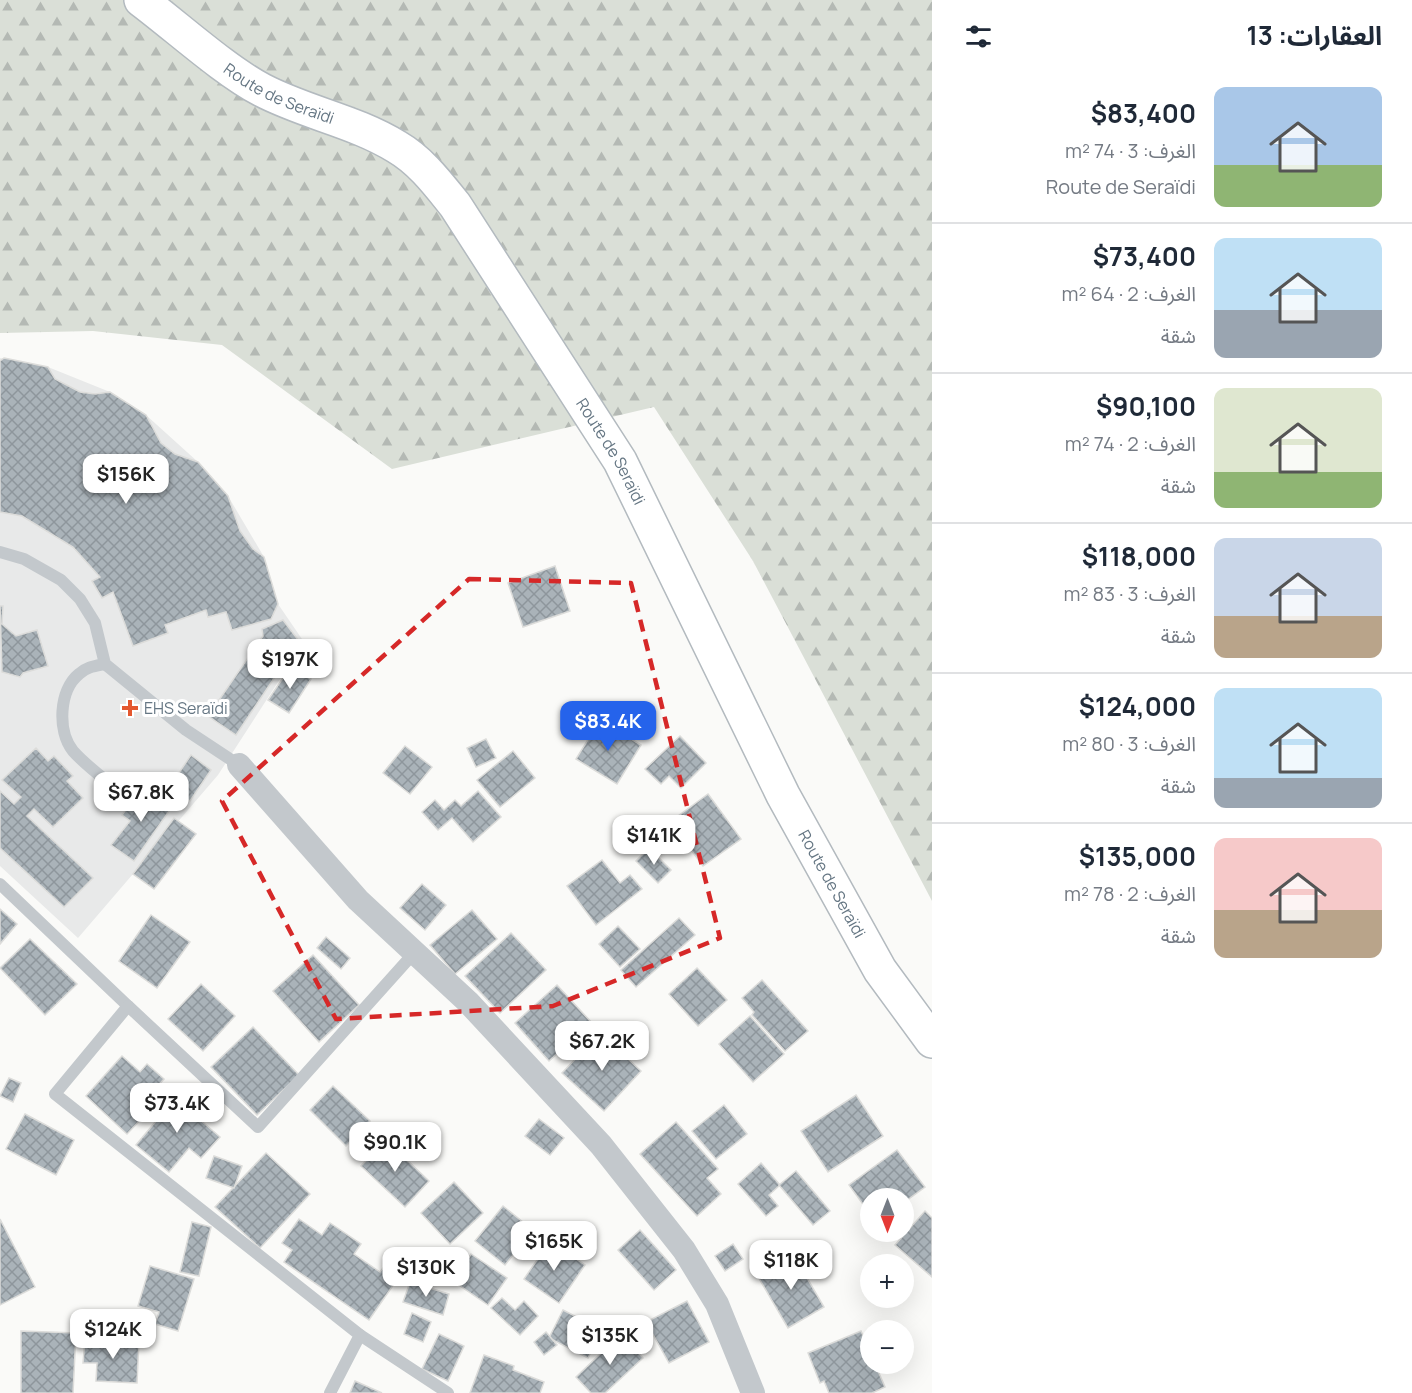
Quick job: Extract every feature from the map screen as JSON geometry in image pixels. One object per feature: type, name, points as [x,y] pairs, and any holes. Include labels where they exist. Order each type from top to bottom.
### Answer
[{"type":"main road","name":"Route de Seraïdi","points":[[141,0],[260,89],[291,104],[366,131],[399,147],[430,174],[455,205],[620,461],[783,795],[880,970],[932,1041]]},
{"type":"street","points":[[239,765],[358,900],[468,1002],[601,1145],[684,1250],[717,1304],[753,1393]]},
{"type":"lane","points":[[0,552],[24,559],[61,580],[80,599],[95,623],[105,664],[186,730],[239,765]]},
{"type":"lane","points":[[105,664],[88,668],[78,675],[67,691],[63,710],[64,732],[72,749],[126,797]]},
{"type":"lane","points":[[0,884],[258,1127],[414,953]]},
{"type":"lane","points":[[128,1006],[54,1094],[360,1335],[448,1393]]},
{"type":"lane","points":[[330,1393],[360,1335]]},
{"type":"highlighted area","points":[[469,579],[631,583],[720,938],[553,1006],[336,1019],[222,801]]},
{"type":"shaded area","name":"EHS Seraïdi","points":[[0,358],[48,367],[110,392],[146,415],[198,462],[228,496],[264,557],[278,604],[304,642],[218,775],[78,938],[0,866]]},
{"type":"green space","points":[[0,0],[932,0],[932,901],[753,561],[654,407],[392,469],[222,345],[93,331],[0,333]]},
{"type":"building","points":[[4,358],[48,367],[55,379],[80,392],[95,394],[110,392],[146,415],[161,443],[175,454],[198,462],[228,496],[240,531],[253,549],[264,557],[278,604],[271,619],[232,630],[226,612],[208,617],[206,610],[165,625],[168,633],[133,646],[113,592],[102,598],[92,581],[100,577],[73,547],[22,516],[0,512],[0,361]]},
{"type":"building","points":[[555,566],[570,611],[523,627],[508,583]]},
{"type":"building","points":[[0,606],[3,606],[2,624],[16,636],[37,630],[48,666],[23,673],[20,677],[2,672]]},
{"type":"building","points":[[283,620],[299,641],[236,735],[208,716],[263,636],[262,629]]},
{"type":"building","points":[[291,666],[311,679],[289,713],[268,700]]},
{"type":"building","points":[[600,720],[641,745],[617,784],[576,759]]},
{"type":"building","points":[[680,736],[706,763],[681,788],[669,776],[661,784],[645,769]]},
{"type":"building","points":[[486,739],[496,758],[476,767],[467,748]]},
{"type":"building","points":[[405,746],[432,767],[410,794],[383,773]]},
{"type":"building","points":[[36,748],[48,761],[54,756],[73,776],[67,781],[83,798],[53,827],[34,809],[27,816],[93,878],[64,907],[0,848],[0,791],[14,804],[21,797],[2,780]]},
{"type":"building","points":[[513,751],[535,778],[500,807],[477,780]]},
{"type":"building","points":[[191,755],[211,770],[190,801],[170,786]]},
{"type":"building","points":[[143,786],[172,807],[134,861],[111,845],[130,821],[122,815]]},
{"type":"building","points":[[478,791],[501,817],[473,842],[452,818],[438,830],[422,812],[435,800],[444,810],[455,800],[461,806]]},
{"type":"building","points":[[708,794],[741,839],[703,866],[670,822]]},
{"type":"building","points":[[174,818],[196,834],[154,889],[133,874]]},
{"type":"building","points":[[649,848],[671,870],[658,883],[636,861]]},
{"type":"building","points":[[602,860],[620,883],[630,875],[642,889],[596,925],[567,886]]},
{"type":"building","points":[[422,884],[446,905],[425,930],[400,908]]},
{"type":"building","points":[[0,909],[17,924],[0,944]]},
{"type":"building","points":[[472,910],[497,939],[455,974],[430,945]]},
{"type":"building","points":[[151,915],[190,942],[157,988],[119,961]]},
{"type":"building","points":[[679,918],[695,935],[636,987],[621,970]]},
{"type":"building","points":[[618,926],[640,949],[620,967],[599,944]]},
{"type":"building","points":[[511,933],[546,970],[500,1013],[465,976]]},
{"type":"building","points":[[326,937],[350,958],[341,969],[317,948]]},
{"type":"building","points":[[30,939],[77,984],[45,1015],[0,968]]},
{"type":"building","points":[[313,955],[359,1005],[319,1042],[273,991]]},
{"type":"building","points":[[697,968],[727,1000],[698,1026],[669,994]]},
{"type":"building","points":[[762,980],[808,1031],[785,1051],[752,1015],[754,1012],[742,998]]},
{"type":"building","points":[[201,984],[235,1016],[203,1051],[168,1019]]},
{"type":"building","points":[[557,985],[592,1023],[549,1061],[515,1023]]},
{"type":"building","points":[[750,1016],[784,1054],[753,1082],[719,1044]]},
{"type":"building","points":[[253,1027],[299,1075],[257,1115],[211,1067]]},
{"type":"building","points":[[600,1033],[641,1071],[604,1111],[562,1073]]},
{"type":"building","points":[[122,1056],[140,1072],[147,1064],[164,1079],[156,1088],[164,1095],[127,1134],[86,1096]]},
{"type":"building","points":[[9,1078],[21,1083],[13,1102],[0,1096]]},
{"type":"building","points":[[333,1086],[370,1121],[346,1146],[310,1110]]},
{"type":"building","points":[[182,1090],[198,1104],[191,1112],[220,1137],[201,1158],[189,1148],[169,1172],[136,1145]]},
{"type":"building","points":[[856,1095],[883,1136],[828,1172],[801,1131]]},
{"type":"building","points":[[724,1105],[747,1134],[716,1159],[692,1131]]},
{"type":"building","points":[[25,1114],[74,1140],[56,1175],[6,1149]]},
{"type":"building","points":[[539,1119],[564,1138],[550,1155],[525,1136]]},
{"type":"building","points":[[676,1122],[718,1169],[707,1178],[721,1194],[697,1216],[640,1154]]},
{"type":"building","points":[[386,1140],[429,1181],[405,1207],[361,1166]]},
{"type":"building","points":[[897,1150],[925,1187],[914,1195],[914,1188],[860,1188],[860,1200],[849,1185]]},
{"type":"building","points":[[266,1153],[310,1194],[260,1248],[215,1207]]},
{"type":"building","points":[[214,1156],[242,1166],[234,1188],[206,1178]]},
{"type":"building","points":[[761,1163],[780,1185],[769,1195],[778,1206],[766,1216],[738,1184]]},
{"type":"building","points":[[796,1171],[830,1211],[813,1225],[779,1185]]},
{"type":"building","points":[[454,1182],[483,1213],[450,1244],[421,1213]]},
{"type":"building","points":[[503,1206],[533,1230],[505,1265],[475,1241]]},
{"type":"building","points":[[925,1211],[932,1218],[932,1277],[914,1261],[914,1254],[905,1254],[895,1245],[898,1242],[914,1242],[914,1223]]},
{"type":"building","points":[[0,1219],[35,1287],[0,1305]]},
{"type":"building","points":[[299,1219],[322,1235],[330,1223],[361,1244],[354,1254],[380,1272],[386,1264],[401,1274],[369,1320],[284,1262],[292,1250],[282,1243]]},
{"type":"building","points":[[192,1222],[211,1227],[199,1276],[180,1272]]},
{"type":"building","points":[[640,1230],[676,1270],[654,1290],[618,1250]]},
{"type":"building","points":[[550,1241],[585,1265],[559,1303],[524,1279]]},
{"type":"building","points":[[733,1244],[743,1259],[725,1271],[715,1256]]},
{"type":"building","points":[[471,1254],[507,1278],[488,1305],[453,1281]]},
{"type":"building","points":[[793,1254],[824,1307],[788,1328],[757,1275]]},
{"type":"building","points":[[150,1266],[194,1279],[178,1331],[155,1324],[159,1312],[138,1306]]},
{"type":"building","points":[[410,1282],[449,1294],[443,1315],[403,1302]]},
{"type":"building","points":[[502,1298],[515,1310],[524,1301],[538,1316],[520,1335],[491,1308]]},
{"type":"building","points":[[687,1301],[709,1342],[669,1363],[646,1322]]},
{"type":"building","points":[[563,1310],[602,1330],[588,1358],[549,1338]]},
{"type":"building","points":[[412,1313],[431,1322],[423,1342],[404,1334]]},
{"type":"building","points":[[21,1331],[76,1333],[73,1393],[21,1393]]},
{"type":"building","points":[[860,1331],[860,1374],[879,1374],[885,1387],[872,1393],[829,1393],[824,1381],[820,1383],[808,1353]]},
{"type":"building","points":[[546,1332],[557,1345],[544,1355],[534,1342]]},
{"type":"building","points":[[439,1334],[464,1346],[448,1381],[422,1369]]},
{"type":"building","points":[[621,1334],[643,1358],[605,1393],[591,1393],[576,1377]]},
{"type":"building","points":[[85,1339],[139,1341],[137,1383],[96,1381],[97,1363],[83,1363]]},
{"type":"building","points":[[484,1355],[514,1366],[513,1370],[544,1382],[540,1393],[470,1393]]},
{"type":"building","points":[[355,1381],[382,1393],[350,1393]]},
{"type":"place","name":"EHS Seraïdi","points":[[130,708]]}]
